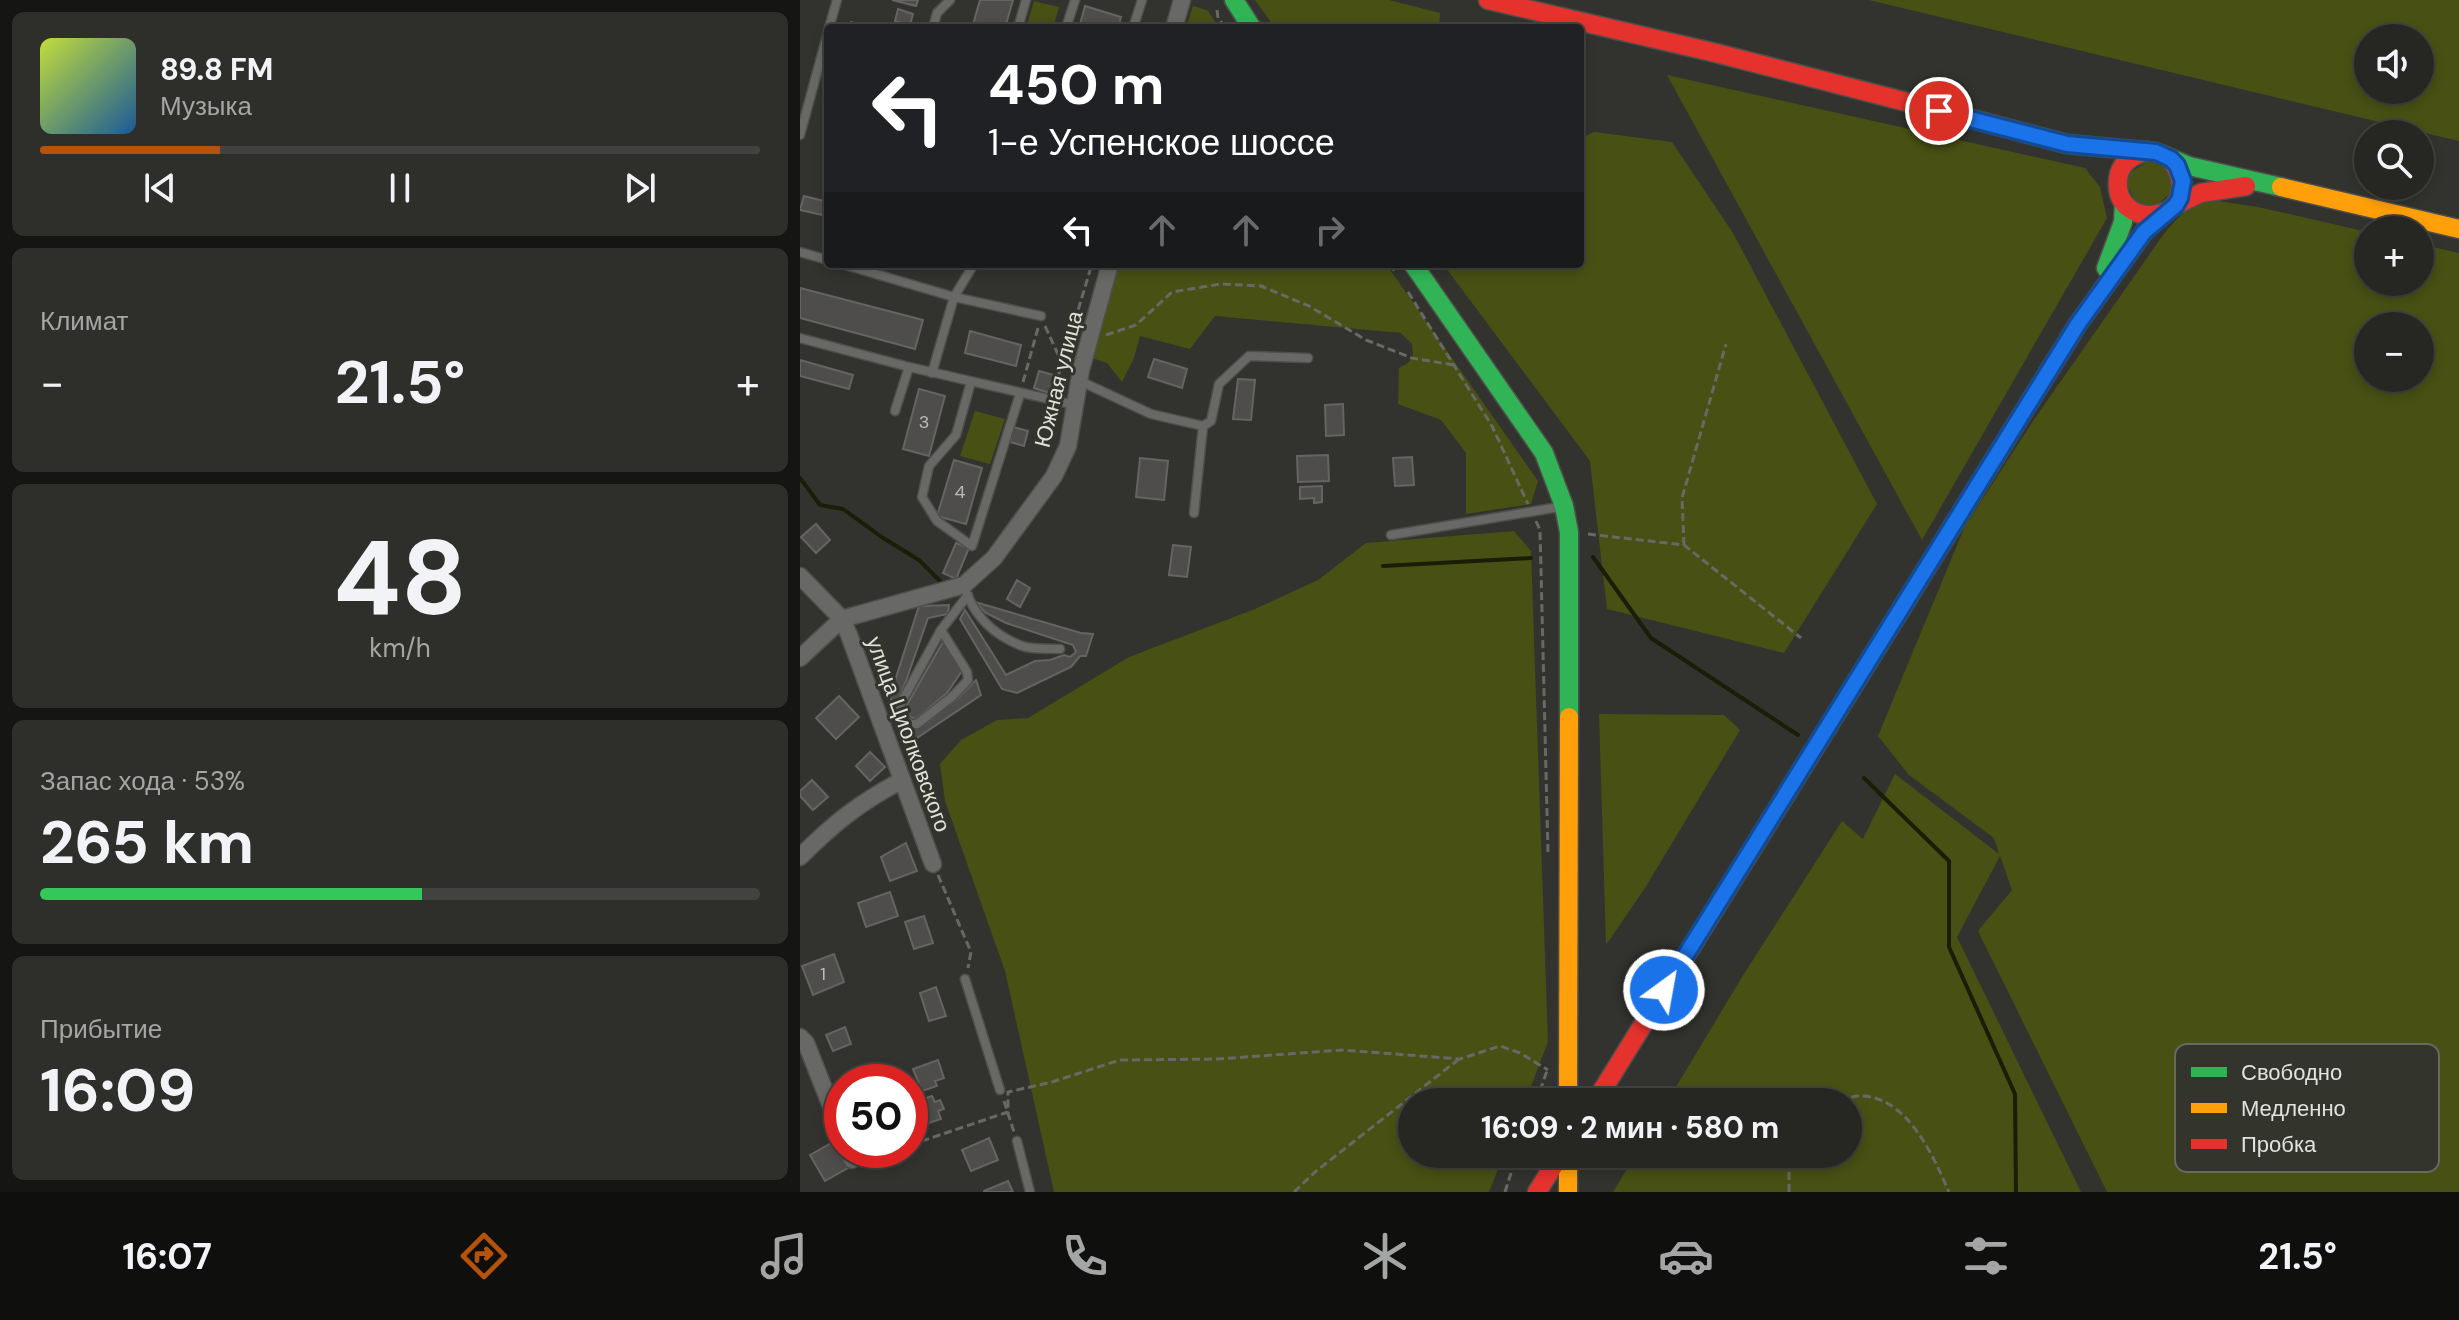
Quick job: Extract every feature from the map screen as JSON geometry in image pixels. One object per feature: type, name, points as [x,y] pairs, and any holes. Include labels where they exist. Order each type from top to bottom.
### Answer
[{"type":"main road","points":[[1234,0],[1249,24]]},
{"type":"main road","points":[[1488,0],[1716,53],[2067,144],[2156,152],[2264,185],[2459,229]]},
{"type":"main road","points":[[2067,144],[2094,157],[2108,171],[2121,195],[2137,214],[2145,216],[2169,210],[2180,198],[2183,181],[2171,159]]},
{"type":"main road","points":[[2078,324],[2113,254],[2123,222],[2120,170],[2139,153],[2147,151]]},
{"type":"main road","points":[[1604,1088],[2078,324],[2144,232],[2190,195],[2214,189],[2264,185]]},
{"type":"main road","points":[[1416,268],[1544,453],[1564,506],[1569,532],[1559,1062],[1565,1088]]},
{"type":"main road","points":[[1559,1062],[1588,1086],[1607,1083]]},
{"type":"main road","points":[[1537,1192],[1552,1168]]},
{"type":"main road","points":[[1568,1168],[1568,1192]]},
{"type":"street","points":[[1175,24],[1182,0]]},
{"type":"street","name":"Южная улица","points":[[842,619],[966,590],[994,558],[1054,476],[1068,446],[1079,381],[1109,268]]},
{"type":"street","points":[[800,576],[842,619],[800,658]]},
{"type":"street","name":"улица Циолковского","points":[[842,619],[933,864]]},
{"type":"street","points":[[800,857],[861,802],[902,780]]},
{"type":"street","points":[[800,1037],[806,1043],[824,1088]]},
{"type":"lane","points":[[831,24],[837,0]]},
{"type":"lane","points":[[934,24],[937,13],[950,0]]},
{"type":"lane","points":[[1019,24],[1026,0]]},
{"type":"lane","points":[[1067,24],[1075,0]]},
{"type":"lane","points":[[1134,24],[1142,0]]},
{"type":"lane","points":[[800,135],[824,48]]},
{"type":"lane","points":[[800,252],[824,259]]},
{"type":"lane","points":[[856,268],[954,297],[1041,316]]},
{"type":"lane","points":[[932,373],[954,297],[972,268]]},
{"type":"lane","points":[[800,338],[932,373],[1076,405]]},
{"type":"lane","points":[[1079,381],[1151,414],[1203,426],[1211,421],[1219,384],[1249,356],[1308,358]]},
{"type":"lane","points":[[895,411],[909,367]]},
{"type":"lane","points":[[971,382],[956,435],[929,466],[922,497],[937,521],[972,546],[1020,394]]},
{"type":"lane","points":[[1194,513],[1203,426]]},
{"type":"lane","points":[[1391,535],[1564,506]]},
{"type":"lane","points":[[941,630],[967,672],[968,680],[941,706],[917,724],[911,724],[899,716],[901,703],[941,630],[966,590]]},
{"type":"lane","points":[[966,590],[972,606],[986,626],[1023,647],[1060,649]]},
{"type":"lane","points":[[965,979],[1000,1090]]},
{"type":"lane","points":[[1017,1141],[1030,1192]]},
{"type":"path","points":[[1215,0],[1218,18],[1223,24]]},
{"type":"path","points":[[1051,401],[1091,268]]},
{"type":"path","points":[[1393,268],[1399,277]]},
{"type":"path","points":[[1089,341],[1136,325],[1172,292],[1221,284],[1261,286],[1309,306],[1366,340],[1412,358],[1454,365]]},
{"type":"path","points":[[1407,291],[1492,426],[1540,530],[1548,860]]},
{"type":"path","points":[[1041,316],[1062,364]]},
{"type":"path","points":[[1020,394],[1041,316]]},
{"type":"path","points":[[1684,545],[1682,498],[1726,344]]},
{"type":"path","points":[[1569,532],[1684,545],[1801,638]]},
{"type":"path","points":[[933,864],[971,952],[965,979]]},
{"type":"path","points":[[1294,1192],[1315,1172],[1460,1059],[1500,1046],[1520,1053],[1548,1070]]},
{"type":"path","points":[[1008,1112],[1008,1092],[1052,1082],[1120,1060],[1218,1059],[1342,1050],[1460,1059]]},
{"type":"path","points":[[1541,1088],[1548,1070],[1559,1062]]},
{"type":"path","points":[[1000,1090],[1017,1141]]},
{"type":"path","points":[[1862,1097],[1887,1103],[1909,1120],[1949,1192]]},
{"type":"path","points":[[928,1139],[1008,1112]]},
{"type":"path","points":[[1505,1192],[1513,1168]]},
{"type":"path","points":[[1789,1192],[1790,1168]]},
{"type":"green space","points":[[1255,0],[1389,0],[1440,13],[1439,24],[1272,24]]},
{"type":"green space","points":[[1869,0],[2459,0],[2459,141],[2434,135],[2434,120],[2371,120]]},
{"type":"green space","points":[[1034,1],[1059,7],[1054,24],[1027,24]]},
{"type":"green space","points":[[1193,6],[1207,10],[1217,24],[1187,24]]},
{"type":"green space","points":[[1667,75],[2085,168],[2100,187],[2107,218],[1922,540]]},
{"type":"green space","points":[[1594,132],[1672,142],[1733,233],[1877,504],[1784,653],[1607,609],[1590,461],[1446,268],[1584,268],[1584,137]]},
{"type":"green space","points":[[2148,161],[2166,167],[2173,191],[2154,207],[2135,202],[2127,184],[2131,172]]},
{"type":"green space","points":[[2218,201],[2354,229],[2354,296],[2434,296],[2434,247],[2459,253],[2459,1192],[2107,1192],[1978,931],[2012,890],[2000,856],[1957,937],[2081,1192],[1613,1192],[1628,1168],[1862,1168],[1862,1088],[1675,1088],[1842,821],[1863,839],[1895,774],[1999,854],[1994,838],[1909,775],[1878,736],[1965,526],[2033,421],[2163,235],[2186,211],[2200,204]]},
{"type":"green space","points":[[1115,268],[1389,268],[1538,481],[1531,504],[1466,514],[1466,453],[1441,420],[1398,404],[1399,368],[1413,356],[1412,344],[1401,333],[1215,316],[1190,349],[1140,336],[1134,358],[1122,382],[1107,363],[1089,357]]},
{"type":"green space","points":[[975,411],[1005,419],[990,464],[960,456]]},
{"type":"green space","points":[[1514,531],[1531,551],[1548,1042],[1530,1088],[1398,1088],[1398,1168],[1498,1168],[1489,1192],[1054,1192],[1005,971],[945,801],[940,764],[961,740],[997,720],[1028,718],[1129,657],[1255,609],[1318,580],[1366,543]]},
{"type":"green space","points":[[1599,714],[1724,715],[1740,730],[1645,888],[1606,945]]},
{"type":"building","points":[[892,0],[918,0],[916,6]]},
{"type":"building","points":[[980,0],[1013,0],[1006,24],[973,24]]},
{"type":"building","points":[[1085,6],[1121,17],[1119,24],[1080,24]]},
{"type":"building","points":[[898,9],[913,14],[910,24],[895,21]]},
{"type":"building","points":[[804,196],[824,201],[824,215],[800,210]]},
{"type":"building","points":[[800,288],[923,320],[915,349],[800,318]]},
{"type":"building","points":[[970,331],[1021,345],[1016,366],[965,353]]},
{"type":"building","points":[[1154,359],[1187,369],[1182,388],[1148,377]]},
{"type":"building","points":[[800,360],[853,375],[849,389],[800,376]]},
{"type":"building","points":[[1039,371],[1057,376],[1052,394],[1034,388]]},
{"type":"building","points":[[1238,379],[1255,380],[1251,420],[1233,419]]},
{"type":"building","points":[[919,389],[945,396],[929,456],[903,449]]},
{"type":"building","points":[[1343,404],[1344,435],[1326,436],[1325,405]]},
{"type":"building","points":[[1013,427],[1028,431],[1024,446],[1010,442]]},
{"type":"building","points":[[1328,455],[1329,481],[1298,482],[1297,456]]},
{"type":"building","points":[[1412,457],[1414,485],[1395,486],[1393,458]]},
{"type":"building","points":[[1140,458],[1168,461],[1164,500],[1136,497]]},
{"type":"building","points":[[954,460],[982,468],[966,524],[937,516]]},
{"type":"building","points":[[1322,486],[1322,502],[1314,503],[1314,498],[1300,499],[1300,487]]},
{"type":"building","points":[[816,524],[830,540],[816,553],[801,537]]},
{"type":"building","points":[[956,543],[969,548],[956,579],[943,573]]},
{"type":"building","points":[[1173,545],[1191,547],[1187,577],[1169,575]]},
{"type":"building","points":[[1017,580],[1030,588],[1020,607],[1007,599]]},
{"type":"building","points":[[975,602],[1093,634],[1086,656],[1080,656],[1071,667],[1017,693],[1002,689],[960,619],[965,610],[1006,675],[1035,661],[1064,655],[1070,657],[1076,652],[1073,645],[1006,623],[986,613]]},
{"type":"building","points":[[949,605],[948,614],[928,618],[906,681],[893,706],[890,696],[919,606]]},
{"type":"building","points":[[944,640],[962,671],[947,693],[916,719],[910,717],[904,710]]},
{"type":"building","points":[[976,680],[981,695],[905,746],[902,737],[957,699]]},
{"type":"building","points":[[839,696],[859,717],[836,739],[816,718]]},
{"type":"building","points":[[870,752],[885,767],[870,781],[856,766]]},
{"type":"building","points":[[812,780],[828,797],[813,810],[800,796],[800,791]]},
{"type":"building","points":[[906,843],[917,871],[890,881],[881,857]]},
{"type":"building","points":[[890,892],[898,916],[866,927],[858,903]]},
{"type":"building","points":[[924,916],[933,943],[914,949],[905,922]]},
{"type":"building","points":[[834,954],[844,982],[813,995],[802,966]]},
{"type":"building","points":[[936,987],[946,1016],[929,1021],[920,993]]},
{"type":"building","points":[[845,1027],[851,1044],[833,1051],[826,1035]]},
{"type":"building","points":[[938,1060],[944,1078],[935,1081],[937,1086],[928,1089],[928,1064]]},
{"type":"building","points":[[932,1096],[935,1102],[940,1100],[944,1109],[938,1111],[941,1119],[928,1123],[928,1097]]},
{"type":"building","points":[[989,1138],[998,1160],[971,1171],[962,1150]]},
{"type":"building","points":[[824,1147],[824,1168],[848,1168],[825,1181],[810,1155]]},
{"type":"building","points":[[1008,1181],[1013,1192],[984,1192],[984,1191]]},
{"type":"waterway","points":[[800,478],[820,505],[843,509],[919,560],[942,583]]},
{"type":"waterway","points":[[1593,557],[1651,638],[1798,735]]},
{"type":"waterway","points":[[1383,566],[1531,558]]},
{"type":"waterway","points":[[1864,778],[1949,861],[1949,947],[2015,1094],[2016,1192]]},
{"type":"traffic: fast","points":[[1234,0],[1249,24]]},
{"type":"traffic: fast","points":[[1926,107],[2067,144],[2156,152],[2189,166],[2281,187]]},
{"type":"traffic: fast","points":[[2106,268],[2123,222],[2124,203]]},
{"type":"traffic: fast","points":[[1908,598],[2078,324],[2144,232],[2162,215]]},
{"type":"traffic: fast","points":[[1416,268],[1544,453],[1564,506],[1569,532],[1569,717]]},
{"type":"traffic: slow","points":[[2281,187],[2459,229]]},
{"type":"traffic: slow","points":[[1568,1088],[1569,717]]},
{"type":"traffic: slow","points":[[1568,1168],[1568,1192]]},
{"type":"traffic: jam","points":[[1488,0],[1716,53],[1926,107]]},
{"type":"traffic: jam","points":[[2147,151],[2127,161],[2118,180],[2121,198],[2130,209],[2143,214],[2158,214],[2171,208],[2179,197],[2180,181],[2171,159]]},
{"type":"traffic: jam","points":[[2176,205],[2201,193],[2246,186]]},
{"type":"traffic: jam","points":[[1604,1088],[1908,598]]},
{"type":"traffic: jam","points":[[1537,1192],[1552,1168]]},
{"type":"route","points":[[1664,990],[2078,324],[2144,232],[2176,205],[2183,189],[2177,165],[2164,154],[2067,144],[1939,111]]}]
